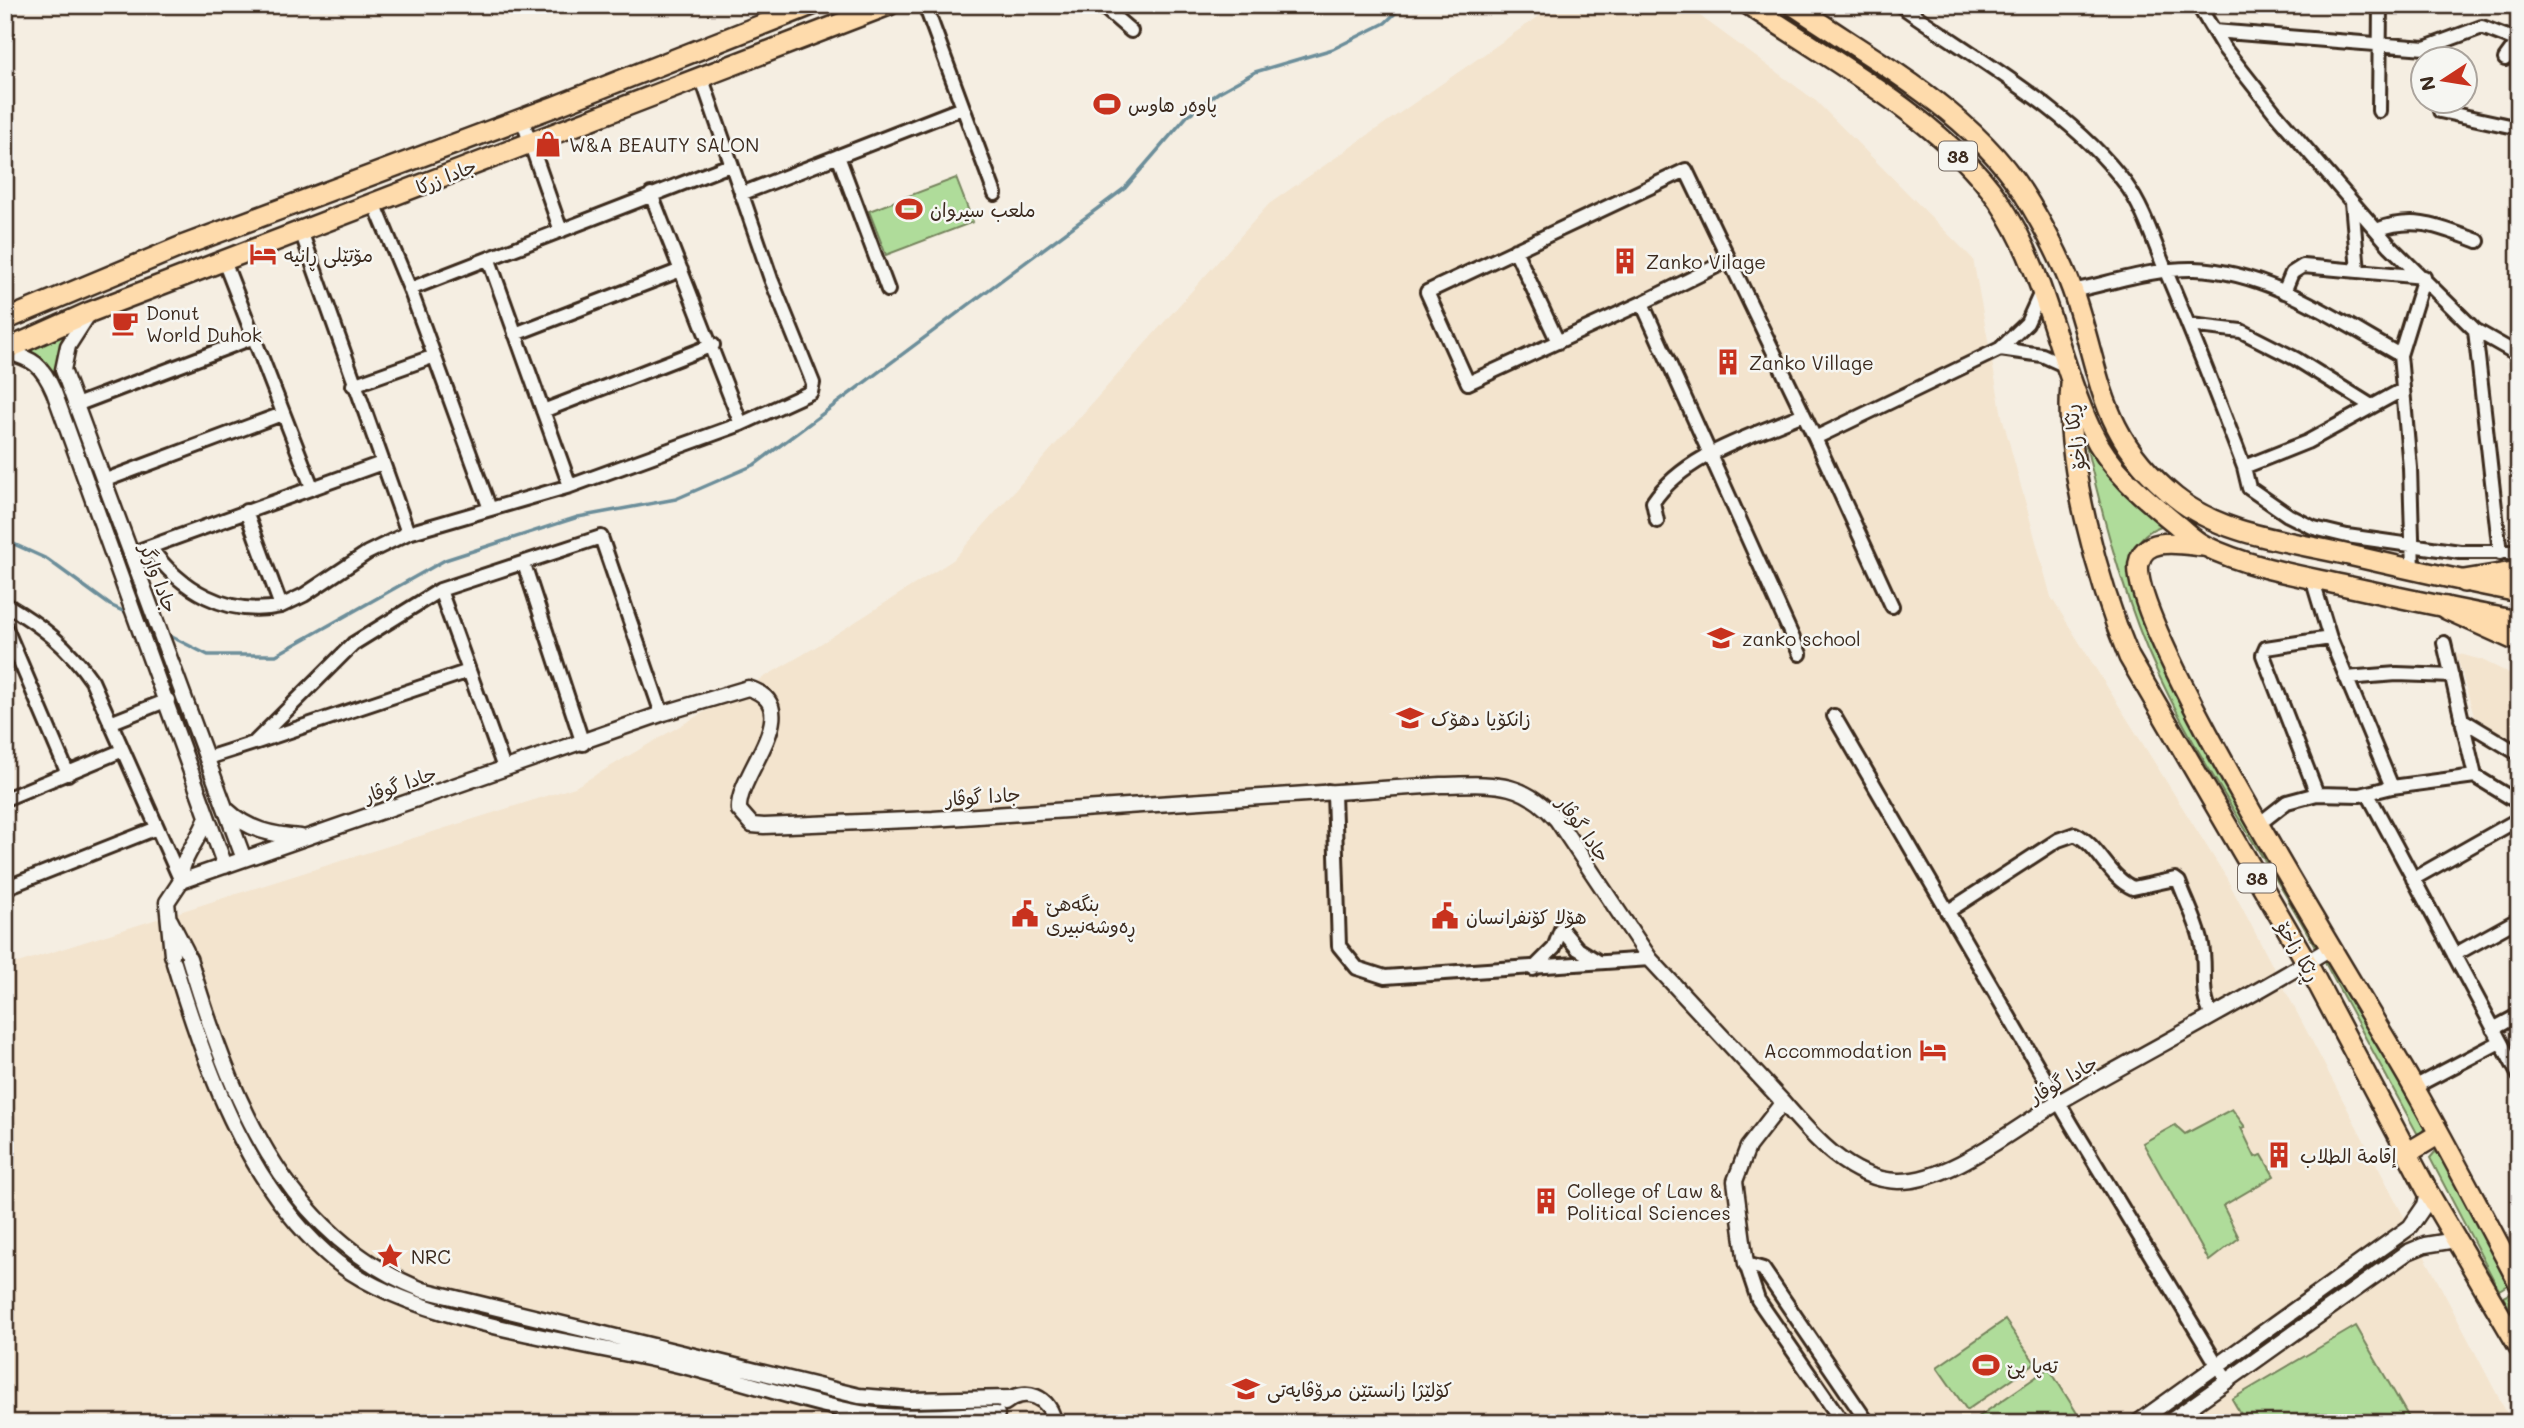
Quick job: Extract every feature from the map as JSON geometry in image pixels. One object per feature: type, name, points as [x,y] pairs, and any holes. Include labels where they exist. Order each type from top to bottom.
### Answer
[{"type":"highway","points":[[2464,581],[2519,572]]},
{"type":"highway","points":[[2446,608],[2519,641]]},
{"type":"main road","name":"جادا زرکا","points":[[5,320],[170,251],[812,5]]},
{"type":"main road","name":"جادا زرکا","points":[[5,351],[90,312],[374,205],[888,5]]},
{"type":"main road","name":"ڕێکا زاخۆ","points":[[1749,5],[1911,114],[1945,141],[1996,198],[2017,230],[2042,289],[2067,374],[2092,434],[2116,469],[2142,496],[2203,546]]},
{"type":"main road","name":"ڕێکا زاخۆ","points":[[1793,5],[1941,106],[1972,133],[2006,170],[2029,201],[2072,291],[2099,392],[2129,452],[2176,498],[2232,527],[2413,571],[2519,592]]},
{"type":"main road","name":"ڕێکا زاخۆ","points":[[2067,374],[2070,432],[2096,559],[2119,631],[2142,682],[2307,963],[2428,1192],[2519,1347]]},
{"type":"main road","name":"ڕێکا زاخۆ","points":[[2519,621],[2303,577],[2203,546],[2157,543],[2146,550],[2139,560],[2139,586],[2160,638],[2259,824],[2414,1087],[2519,1283]]},
{"type":"main road","points":[[2339,584],[2348,555]]},
{"type":"main road","points":[[2409,1152],[2439,1134]]},
{"type":"street","points":[[925,5],[995,194]]},
{"type":"street","points":[[1101,5],[1131,31]]},
{"type":"street","points":[[1900,5],[2026,92],[2101,156],[2125,183],[2142,212],[2190,325],[2244,467],[2249,488],[2288,515],[2314,528],[2414,547],[2519,552]]},
{"type":"street","points":[[2198,5],[2214,31],[2276,114],[2376,230],[2475,330],[2519,355]]},
{"type":"street","points":[[2379,111],[2380,5]]},
{"type":"street","points":[[2214,31],[2425,48],[2482,27],[2519,41],[2505,59]]},
{"type":"street","points":[[150,547],[165,569],[212,600],[248,609],[281,606],[367,553],[408,533],[570,486],[741,424],[811,392],[813,383],[730,165],[701,76]]},
{"type":"street","points":[[741,194],[962,108]]},
{"type":"street","points":[[2463,116],[2519,128]]},
{"type":"street","points":[[522,118],[561,231]]},
{"type":"street","points":[[838,156],[888,290]]},
{"type":"street","points":[[410,289],[730,165]]},
{"type":"street","points":[[1729,260],[1468,383],[1427,292],[1686,170],[1815,438],[1892,606]]},
{"type":"street","points":[[651,194],[713,345],[741,424]]},
{"type":"street","points":[[2352,202],[2358,271]]},
{"type":"street","points":[[374,205],[410,289],[432,357],[491,509]]},
{"type":"street","points":[[2376,230],[2399,221],[2426,223],[2477,241]]},
{"type":"street","points":[[301,231],[408,533]]},
{"type":"street","points":[[1515,250],[1558,342]]},
{"type":"street","points":[[489,260],[570,486]]},
{"type":"street","points":[[224,261],[251,338],[312,487]]},
{"type":"street","points":[[2284,292],[2292,273],[2304,266],[2424,277]]},
{"type":"street","points":[[2072,291],[2166,270],[2195,269],[2217,273],[2258,282],[2284,292],[2400,355]]},
{"type":"street","points":[[515,334],[681,270]]},
{"type":"street","points":[[2413,571],[2410,468],[2400,355],[2424,277]]},
{"type":"street","points":[[1815,438],[2000,349],[2027,323],[2042,289]]},
{"type":"street","points":[[1642,303],[1800,654]]},
{"type":"street","name":"جادا وارگر","points":[[90,312],[68,346],[63,370],[244,859]]},
{"type":"street","points":[[2190,325],[2241,331],[2296,359],[2370,405]]},
{"type":"street","points":[[2475,330],[2500,553]]},
{"type":"street","points":[[76,405],[251,338]]},
{"type":"street","points":[[543,411],[713,345]]},
{"type":"street","points":[[2000,349],[2042,355],[2067,374]]},
{"type":"street","name":"جادا وارگر","points":[[5,351],[31,358],[47,376],[54,392],[168,700],[225,866]]},
{"type":"street","points":[[354,385],[432,357]]},
{"type":"street","points":[[54,392],[58,376],[67,380]]},
{"type":"street","points":[[2244,467],[2307,442],[2370,405],[2402,390]]},
{"type":"street","points":[[103,481],[282,414]]},
{"type":"street","points":[[1657,521],[1653,502],[1664,486],[1684,469],[1803,414]]},
{"type":"street","points":[[130,554],[382,463]]},
{"type":"street","points":[[246,511],[281,606]]},
{"type":"street","points":[[254,743],[354,644],[440,590],[601,537],[662,714]]},
{"type":"street","points":[[524,564],[583,744]]},
{"type":"street","points":[[2303,577],[2314,585],[2330,638],[2392,787]]},
{"type":"street","points":[[440,590],[504,768]]},
{"type":"street","points":[[5,604],[41,625],[72,653],[92,681],[181,881]]},
{"type":"street","points":[[5,626],[68,774]]},
{"type":"street","points":[[2317,794],[2263,655],[2266,648],[2330,638]]},
{"type":"street","points":[[2444,643],[2475,776]]},
{"type":"street","points":[[206,758],[469,671]]},
{"type":"street","points":[[2346,678],[2396,674],[2452,677]]},
{"type":"street","name":"جادا گوڤار","points":[[181,881],[504,768],[583,744],[662,714],[748,688],[759,691],[772,707],[773,726],[738,799],[739,810],[744,819],[752,825],[945,818],[1328,791],[1494,784],[1526,793],[1558,820],[1650,959],[1783,1102],[1841,1159],[1866,1174],[1898,1181],[1919,1178],[1954,1166],[2060,1102],[2332,947]]},
{"type":"street","points":[[110,723],[168,700]]},
{"type":"street","points":[[1834,716],[1947,912],[2227,1381]]},
{"type":"street","points":[[2461,719],[2519,754]]},
{"type":"street","points":[[5,799],[121,751]]},
{"type":"street","points":[[2259,824],[2287,802],[2317,794],[2368,794],[2392,787],[2475,776],[2519,803]]},
{"type":"street","points":[[1328,791],[1334,793],[1339,946],[1357,968],[1385,977],[1650,959]]},
{"type":"street","points":[[2368,794],[2519,1076]]},
{"type":"street","points":[[226,809],[246,826],[270,834],[306,838]]},
{"type":"street","points":[[207,817],[182,866],[181,881],[167,902],[173,959],[187,1007],[231,1116],[262,1174],[314,1241],[329,1256],[372,1285],[417,1304],[685,1366],[861,1413],[995,1421],[1011,1398]]},
{"type":"street","points":[[2413,879],[2519,818]]},
{"type":"street","points":[[5,888],[157,828]]},
{"type":"street","points":[[1947,912],[2058,840],[2075,834],[2088,840],[2123,884],[2133,888],[2159,880],[2175,879],[2179,882],[2201,939],[2206,968],[2203,1000],[2212,1016]]},
{"type":"street","points":[[169,919],[188,954],[207,1017],[248,1118],[300,1203],[325,1229],[376,1269],[423,1290],[859,1396],[909,1400],[1036,1396],[1049,1407],[1054,1423]]},
{"type":"street","points":[[2454,955],[2519,919]]},
{"type":"street","points":[[1533,969],[1554,948],[1561,929],[1578,949],[1600,962]]},
{"type":"street","points":[[2493,1029],[2519,1015]]},
{"type":"street","points":[[2414,1087],[2500,1042]]},
{"type":"street","points":[[1783,1102],[1748,1147],[1735,1181],[1746,1264],[1758,1300],[1843,1423]]},
{"type":"street","points":[[2137,1423],[2397,1237],[2419,1217],[2428,1192]]},
{"type":"street","points":[[314,1241],[325,1229]]},
{"type":"street","points":[[2397,1237],[2408,1252]]},
{"type":"street","points":[[2168,1423],[2408,1252],[2425,1245],[2456,1240]]},
{"type":"street","points":[[1746,1264],[1763,1269],[1868,1423]]},
{"type":"shaded area","name":"زانکۆیا دهۆک","points":[[1555,5],[1685,5],[1816,101],[1973,259],[2002,416],[2051,597],[2226,877],[2512,1423],[5,1423],[5,967],[575,787],[814,648],[953,560],[1269,204]]},
{"type":"shaded area","points":[[2456,653],[2482,660],[2519,678],[2519,745],[2474,716]]},
{"type":"green space","points":[[956,178],[973,222],[886,255],[869,211]]},
{"type":"green space","points":[[63,335],[61,368],[51,372],[49,366],[29,351]]},
{"type":"green space","points":[[2086,445],[2130,498],[2161,526],[2145,535],[2136,548],[2133,563],[2135,581],[2327,943],[2317,950],[2185,727],[2147,649],[2112,548]]},
{"type":"green space","points":[[2333,956],[2425,1127],[2421,1134],[2417,1133],[2324,961]]},
{"type":"green space","points":[[2232,1109],[2245,1127],[2241,1128],[2255,1157],[2262,1155],[2274,1176],[2223,1206],[2239,1238],[2209,1261],[2143,1143],[2175,1125],[2185,1134]]},
{"type":"green space","points":[[2435,1152],[2441,1154],[2509,1284],[2499,1290],[2430,1158]]},
{"type":"green space","points":[[2513,1292],[2519,1302],[2519,1325],[2503,1297]]},
{"type":"green space","name":"تەپا پێ","points":[[2005,1320],[2035,1363],[1967,1410],[1937,1367]]},
{"type":"green space","points":[[2356,1326],[2412,1423],[2246,1423],[2232,1399]]},
{"type":"green space","points":[[2049,1368],[2083,1423],[1975,1423],[1974,1420]]},
{"type":"waterway","points":[[166,634],[208,655],[276,655],[445,560],[578,517],[676,499],[754,465],[1125,188],[1188,115],[1219,92],[1255,72],[1333,49],[1385,23],[1404,5]]},
{"type":"waterway","points":[[5,540],[47,559],[110,605],[129,614]]},
{"type":"place","name":"پاوەر هاوس","points":[[1107,104]]},
{"type":"place","name":"W&A BEAUTY SALON","points":[[548,144]]},
{"type":"place","name":"ملعب سيروان","points":[[909,209]]},
{"type":"place","name":"مۆتێلی ڕانیە","points":[[263,254]]},
{"type":"place","name":"Zanko Vilage","points":[[1625,261]]},
{"type":"place","name":"Donut World Duhok","points":[[125,323]]},
{"type":"place","name":"Zanko Village","points":[[1728,362]]},
{"type":"place","name":"zanko school","points":[[1721,638]]},
{"type":"place","name":"زانکۆیا دهۆک","points":[[1410,718]]},
{"type":"place","name":"بنگه‌هێ ڕه‌وشه‌نبیرى","points":[[1025,914]]},
{"type":"place","name":"هۆلا كۆنفرانسان","points":[[1445,916]]},
{"type":"place","name":"Accommodation","points":[[1933,1050]]},
{"type":"place","name":"إقامة الطلاب","points":[[2279,1155]]},
{"type":"place","name":"College of Law & Political Sciences","points":[[1546,1201]]},
{"type":"place","name":"NRC","points":[[390,1256]]},
{"type":"place","name":"تەپا پێ","points":[[1986,1365]]},
{"type":"place","name":"كۆلێژا زانستێن مرۆڤایەتی","points":[[1246,1389]]}]
